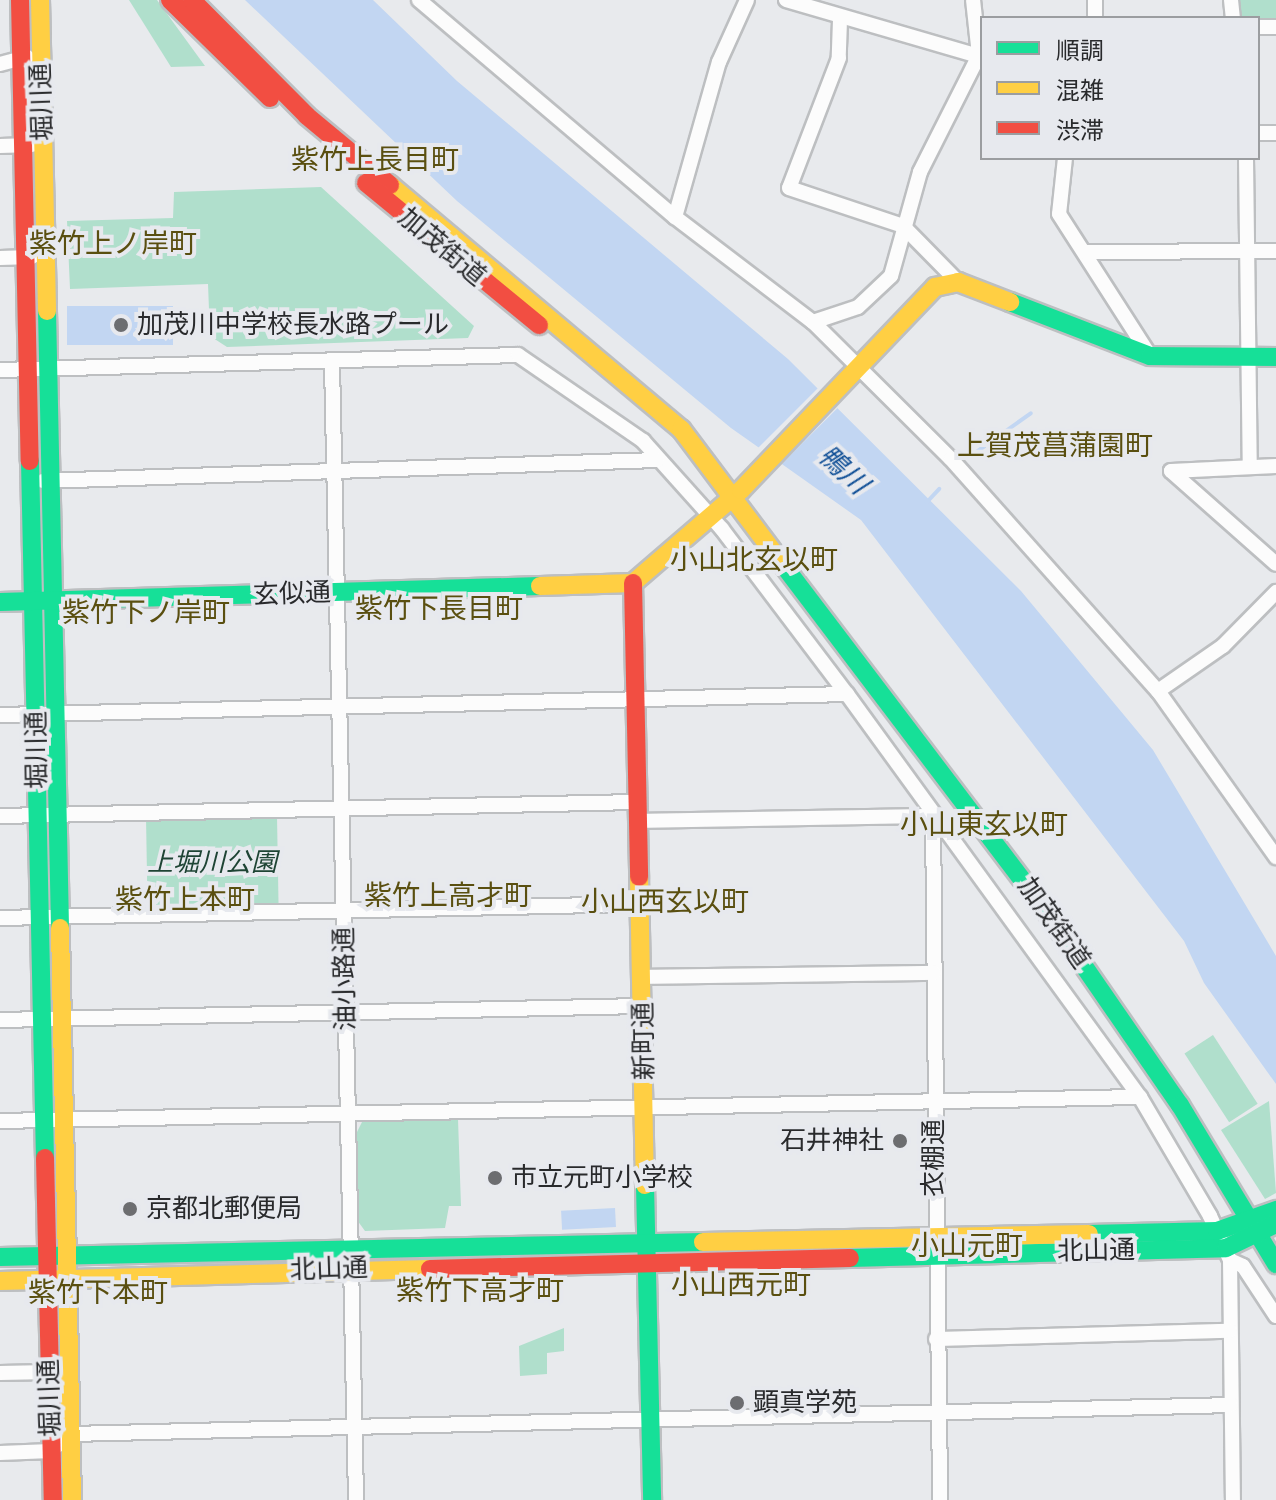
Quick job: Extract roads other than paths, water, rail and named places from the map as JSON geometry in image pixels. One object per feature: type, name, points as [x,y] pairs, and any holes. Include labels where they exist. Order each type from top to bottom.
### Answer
[{"type":"street","name":"堀川通","points":[[20,0],[43,1019],[54,1120],[58,1278],[71,1434],[72,1500]]},
{"type":"street","name":"堀川通","points":[[40,0],[62,1020],[54,1120]]},
{"type":"street","name":"加茂街道","points":[[170,0],[369,186],[692,446]]},
{"type":"street","name":"加茂街道","points":[[192,0],[307,116],[630,382],[737,494],[1048,914],[1276,1264]]},
{"type":"street","points":[[419,0],[675,217],[813,322],[854,373],[1060,573],[1158,691],[1275,852]]},
{"type":"street","points":[[675,217],[719,62],[747,0]]},
{"type":"street","points":[[786,0],[840,20],[980,56]]},
{"type":"street","points":[[813,322],[858,307],[887,285],[920,172],[980,56],[973,0]]},
{"type":"street","points":[[840,20],[839,58],[789,188],[905,228],[958,282],[1150,356],[1276,357]]},
{"type":"street","points":[[0,64],[22,57],[41,57]]},
{"type":"street","points":[[0,146],[44,145]]},
{"type":"street","points":[[1065,160],[1059,214],[1150,356]]},
{"type":"street","points":[[1246,160],[1250,467]]},
{"type":"street","points":[[1085,252],[1276,251]]},
{"type":"street","points":[[0,258],[46,256]]},
{"type":"street","points":[[633,583],[737,494],[935,287],[958,282]]},
{"type":"street","points":[[0,370],[518,355],[537,362],[658,460],[711,516],[847,694],[1140,1097],[1224,1246],[1243,1266],[1276,1316]]},
{"type":"street","name":"油小路通","points":[[332,362],[356,1500]]},
{"type":"street","points":[[31,482],[658,460]]},
{"type":"street","points":[[1276,466],[1171,471],[1276,564]]},
{"type":"street","name":"玄似通","points":[[0,602],[633,583]]},
{"type":"street","name":"新町通","points":[[633,583],[652,1500]]},
{"type":"street","points":[[1158,691],[1223,646],[1276,592]]},
{"type":"street","points":[[0,715],[847,694]]},
{"type":"street","points":[[0,816],[639,802]]},
{"type":"street","points":[[640,821],[933,816]]},
{"type":"street","name":"衣棚通","points":[[933,816],[934,1246],[940,1500]]},
{"type":"street","points":[[0,918],[641,904]]},
{"type":"street","points":[[643,977],[934,973]]},
{"type":"street","points":[[0,1020],[644,1006]]},
{"type":"street","points":[[0,1121],[1140,1097]]},
{"type":"street","name":"北山通","points":[[0,1257],[57,1254],[351,1259],[1071,1243],[1224,1246],[1275,1215]]},
{"type":"street","points":[[1224,1246],[1230,1331],[1233,1500]]},
{"type":"street","name":"北山通","points":[[0,1281],[351,1259]]},
{"type":"street","name":"堀川通","points":[[53,1500],[49,1372],[58,1278]]},
{"type":"street","points":[[936,1339],[1230,1331]]},
{"type":"street","points":[[0,1373],[49,1372]]},
{"type":"street","points":[[0,1453],[51,1451],[71,1434],[1231,1405]]},
{"type":"water","name":"鴨川","points":[[245,0],[373,0],[457,81],[788,359],[1021,591],[1153,750],[1276,956],[1276,1084],[1204,983],[1184,941],[861,520],[731,428],[457,201]]},
{"type":"water","name":"加茂川中学校長水路プール","points":[[67,306],[173,306],[173,345],[67,345]]},
{"type":"water","points":[[615,1208],[616,1227],[562,1230],[561,1211]]},
{"type":"waterway","points":[[968,458],[1031,413]]},
{"type":"waterway","points":[[927,502],[939,489]]},
{"type":"place","name":"加茂川中学校長水路プール","points":[[121,325]]},
{"type":"place","name":"石井神社","points":[[900,1141]]},
{"type":"place","name":"市立元町小学校","points":[[495,1178]]},
{"type":"place","name":"京都北郵便局","points":[[130,1209]]},
{"type":"place","name":"顕真学苑","points":[[737,1403]]},
{"type":"district","name":"紫竹上長目町","points":[[375,160]]},
{"type":"district","name":"紫竹上ノ岸町","points":[[113,244]]},
{"type":"district","name":"上賀茂菖蒲園町","points":[[1055,446]]},
{"type":"district","name":"小山北玄以町","points":[[754,560]]},
{"type":"district","name":"紫竹下長目町","points":[[439,609]]},
{"type":"district","name":"紫竹下ノ岸町","points":[[146,613]]},
{"type":"district","name":"小山東玄以町","points":[[984,825]]},
{"type":"district","name":"紫竹上高才町","points":[[448,896]]},
{"type":"district","name":"紫竹上本町","points":[[185,900]]},
{"type":"district","name":"小山西玄以町","points":[[665,902]]},
{"type":"district","name":"小山元町","points":[[967,1246]]},
{"type":"district","name":"小山西元町","points":[[741,1285]]},
{"type":"district","name":"紫竹下高才町","points":[[480,1291]]},
{"type":"district","name":"紫竹下本町","points":[[98,1293]]},
{"type":"park label","name":"上堀川公園","points":[[212,863]]}]
